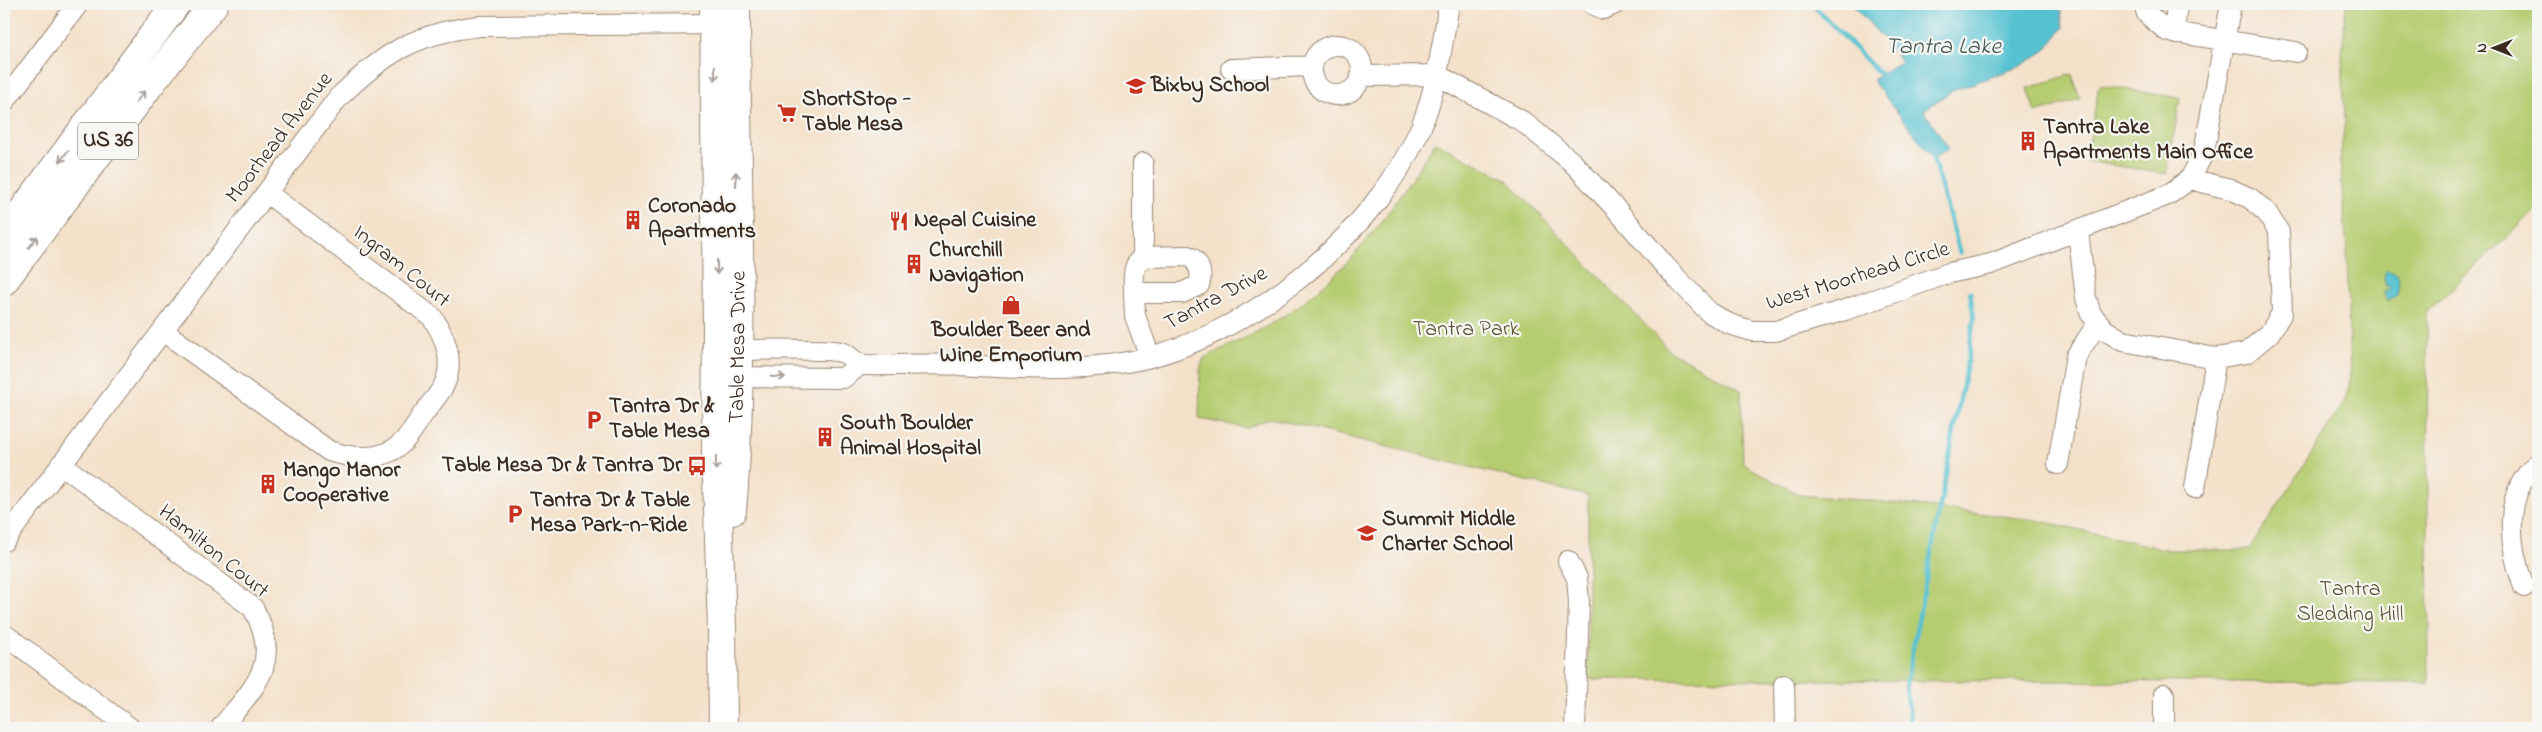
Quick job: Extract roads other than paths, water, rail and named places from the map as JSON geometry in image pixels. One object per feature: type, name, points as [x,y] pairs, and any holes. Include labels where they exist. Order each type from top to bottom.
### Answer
[{"type":"highway","name":"US 36","points":[[4,236],[176,4]]},
{"type":"highway","name":"US 36","points":[[4,281],[152,82],[214,4]]},
{"type":"highway","name":"Table Mesa Drive","points":[[723,728],[722,629],[736,467],[725,14]]},
{"type":"street","points":[[4,101],[78,4]]},
{"type":"street","name":"Tantra Drive","points":[[860,365],[957,365],[1061,370],[1127,362],[1187,345],[1271,300],[1333,250],[1362,221],[1387,188],[1403,162],[1421,126],[1437,75],[1449,4]]},
{"type":"street","points":[[1592,4],[1604,8],[1616,4]]},
{"type":"street","points":[[2144,4],[2147,14],[2167,32],[2296,52]]},
{"type":"street","points":[[2174,33],[2177,4]]},
{"type":"street","name":"West Moorhead Circle","points":[[1437,75],[1522,121],[1553,144],[1617,210],[1666,267],[1709,312],[1730,324],[1752,331],[1776,331],[1845,310],[1949,273],[1990,264],[2168,195],[2190,178],[2204,152],[2231,4]]},
{"type":"street","name":"Moorhead Avenue","points":[[4,540],[338,98],[376,63],[393,51],[426,36],[453,29],[480,26],[725,14]]},
{"type":"street","points":[[1342,46],[1356,54],[1361,65],[1361,76],[1357,85],[1349,92],[1340,95],[1329,94],[1317,86],[1312,66],[1316,56],[1325,48],[1342,46]]},
{"type":"street","points":[[1232,69],[1312,66]]},
{"type":"street","points":[[1361,76],[1437,75]]},
{"type":"street","points":[[1143,163],[1143,257]]},
{"type":"street","points":[[2078,231],[2086,298],[2091,314],[2105,330],[2123,341],[2216,358],[2246,353],[2270,334],[2282,313],[2278,232],[2267,213],[2250,198],[2230,189],[2190,178]]},
{"type":"street","name":"Ingram Court","points":[[163,330],[328,451],[349,457],[371,457],[401,444],[444,384],[449,363],[446,341],[442,332],[432,317],[267,193]]},
{"type":"street","points":[[1134,293],[1182,293],[1200,283],[1200,269],[1191,257],[1143,257],[1137,262],[1134,273],[1134,293],[1135,316],[1150,357]]},
{"type":"street","points":[[2058,464],[2076,356],[2098,323]]},
{"type":"street","points":[[842,352],[860,365],[843,378],[732,363],[842,352]]},
{"type":"street","points":[[2194,488],[2216,358]]},
{"type":"street","points":[[2524,587],[2513,552],[2513,506],[2518,488],[2538,463]]},
{"type":"street","name":"Hamilton Court","points":[[61,464],[253,608],[263,626],[267,643],[265,660],[259,680],[221,728]]},
{"type":"street","points":[[1568,561],[1578,578],[1575,728]]},
{"type":"street","points":[[4,634],[130,728]]},
{"type":"street","points":[[1784,685],[1785,728]]},
{"type":"street","points":[[2164,694],[2164,728]]},
{"type":"water","name":"Tantra Lake","points":[[1851,4],[2060,4],[2063,28],[2046,50],[2021,66],[1952,91],[1924,110],[1949,149],[1933,158],[1872,80],[1901,61],[1885,40]]},
{"type":"water","points":[[2386,270],[2397,273],[2399,281],[2397,295],[2387,301],[2385,292],[2391,287],[2386,286],[2384,278]]},
{"type":"waterway","points":[[1812,4],[1881,75]]},
{"type":"waterway","points":[[1933,158],[1960,253]]},
{"type":"waterway","points":[[1911,728],[1906,685],[1969,352],[1974,318],[1970,292]]},
{"type":"place","name":"Bixby School","points":[[1136,86]]},
{"type":"place","name":"ShortStop - Table Mesa","points":[[787,113]]},
{"type":"place","name":"Tantra Lake Apartments Main Office","points":[[2028,141]]},
{"type":"place","name":"Coronado Apartments","points":[[633,220]]},
{"type":"place","name":"Nepal Cuisine","points":[[899,221]]},
{"type":"place","name":"Churchill Navigation","points":[[914,264]]},
{"type":"place","name":"Boulder Beer and Wine Emporium","points":[[1011,305]]},
{"type":"place","name":"Tantra Dr & Table Mesa","points":[[594,420]]},
{"type":"place","name":"South Boulder Animal Hospital","points":[[825,437]]},
{"type":"place","name":"Table Mesa Dr & Tantra Dr","points":[[697,466]]},
{"type":"place","name":"Mango Manor Cooperative","points":[[268,484]]},
{"type":"place","name":"Tantra Dr & Table Mesa Park-n-Ride","points":[[515,514]]},
{"type":"place","name":"Summit Middle Charter School","points":[[1367,533]]},
{"type":"park label","name":"Tantra Park","points":[[1466,330]]},
{"type":"park label","name":"Tantra Sledding Hill","points":[[2350,602]]}]
